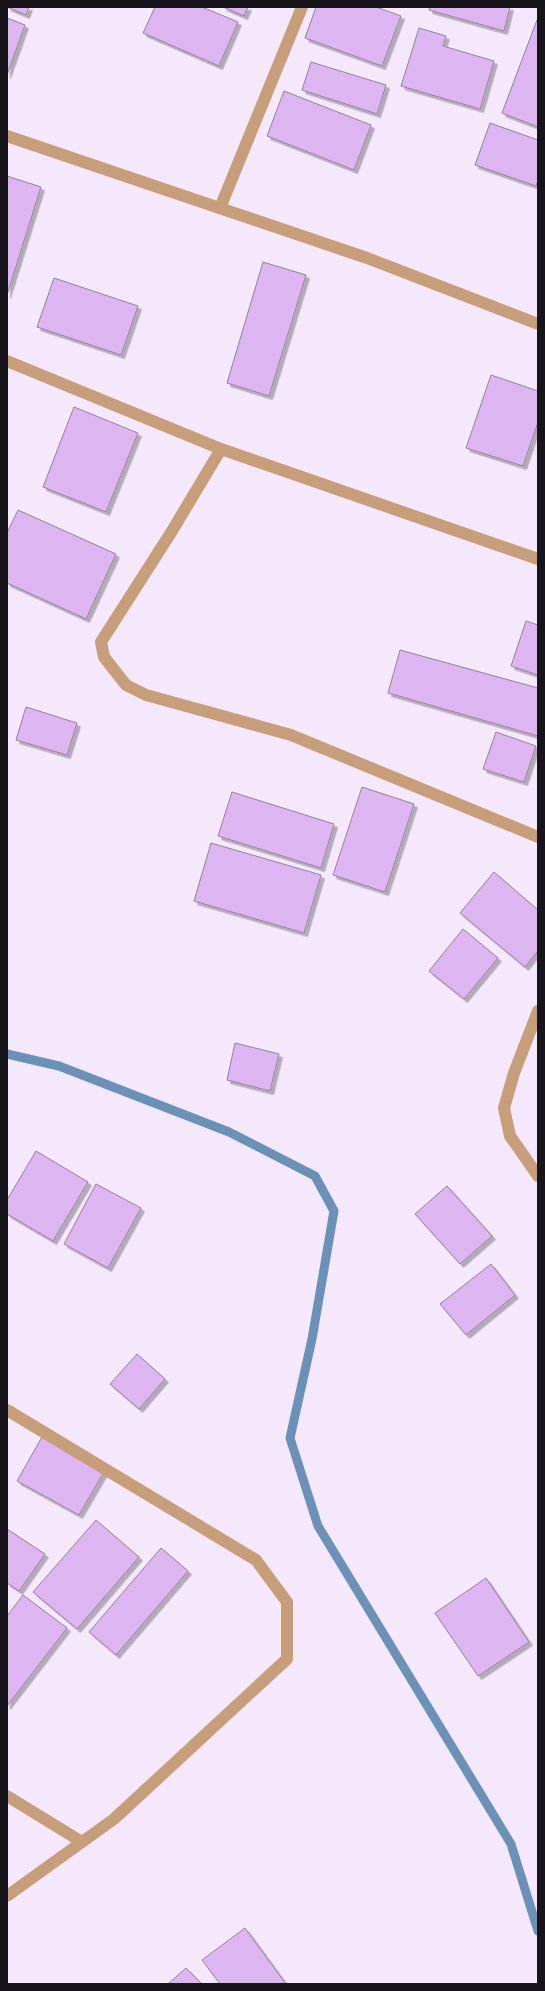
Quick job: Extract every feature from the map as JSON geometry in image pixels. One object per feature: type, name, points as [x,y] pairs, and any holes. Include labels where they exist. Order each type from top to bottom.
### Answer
[{"type":"street","points":[[220,208],[302,7]]},
{"type":"street","points":[[7,136],[368,258],[538,324]]},
{"type":"street","points":[[7,361],[221,449],[538,558]]},
{"type":"street","points":[[221,449],[172,531],[101,642],[104,657],[122,681],[126,685],[146,695],[291,735],[538,837]]},
{"type":"street","points":[[538,1011],[514,1073],[504,1108],[510,1136],[538,1176]]},
{"type":"street","points":[[7,1410],[256,1560],[287,1602],[287,1659],[114,1819],[7,1896]]},
{"type":"street","points":[[7,1796],[82,1842]]},
{"type":"building","points":[[7,7],[29,7],[26,15]]},
{"type":"building","points":[[155,7],[202,7],[238,22],[219,66],[143,33]]},
{"type":"building","points":[[223,7],[248,7],[244,16]]},
{"type":"building","points":[[316,7],[376,7],[401,16],[382,66],[305,38]]},
{"type":"building","points":[[430,7],[510,7],[504,31],[429,10]]},
{"type":"building","points":[[7,18],[25,25],[7,75]]},
{"type":"building","points":[[538,20],[538,127],[502,113]]},
{"type":"building","points":[[419,28],[446,36],[443,46],[494,61],[480,109],[401,86]]},
{"type":"building","points":[[311,62],[386,85],[377,114],[302,90]]},
{"type":"building","points":[[284,91],[371,125],[354,170],[267,136]]},
{"type":"building","points":[[490,123],[538,140],[538,180],[536,186],[475,165]]},
{"type":"building","points":[[7,176],[41,187],[7,295]]},
{"type":"building","points":[[263,262],[306,275],[269,396],[227,383]]},
{"type":"building","points":[[54,278],[138,306],[121,355],[37,327]]},
{"type":"building","points":[[491,375],[538,391],[538,422],[523,466],[466,448]]},
{"type":"building","points":[[74,407],[138,433],[106,512],[43,487]]},
{"type":"building","points":[[18,510],[116,554],[86,619],[7,583],[7,533]]},
{"type":"building","points":[[526,621],[538,625],[538,675],[511,666]]},
{"type":"building","points":[[400,650],[538,688],[538,736],[388,693]]},
{"type":"building","points":[[26,707],[77,723],[67,755],[16,740]]},
{"type":"building","points":[[496,732],[536,746],[524,782],[483,769]]},
{"type":"building","points":[[362,787],[414,804],[385,892],[333,875]]},
{"type":"building","points":[[232,792],[334,824],[321,868],[218,836]]},
{"type":"building","points":[[211,843],[321,875],[304,933],[194,901]]},
{"type":"building","points":[[494,872],[538,910],[538,951],[525,967],[460,913]]},
{"type":"building","points":[[463,929],[498,958],[464,999],[429,971]]},
{"type":"building","points":[[235,1043],[279,1054],[270,1091],[227,1080]]},
{"type":"building","points":[[36,1151],[88,1182],[53,1241],[7,1214],[7,1200]]},
{"type":"building","points":[[96,1184],[141,1208],[108,1268],[64,1244]]},
{"type":"building","points":[[447,1186],[492,1236],[460,1264],[415,1214]]},
{"type":"building","points":[[491,1264],[515,1295],[466,1335],[440,1304]]},
{"type":"building","points":[[137,1354],[165,1379],[139,1409],[110,1384]]},
{"type":"building","points":[[42,1437],[104,1472],[79,1515],[17,1481]]},
{"type":"building","points":[[96,1520],[139,1557],[77,1629],[33,1592]]},
{"type":"building","points":[[7,1529],[45,1554],[19,1591],[7,1583]]},
{"type":"building","points":[[161,1548],[188,1571],[116,1655],[89,1632]]},
{"type":"building","points":[[486,1578],[529,1642],[478,1676],[435,1613]]},
{"type":"building","points":[[23,1595],[67,1628],[7,1706],[7,1616]]},
{"type":"building","points":[[245,1928],[286,1984],[220,1984],[202,1960]]},
{"type":"building","points":[[186,1968],[202,1984],[168,1984]]},
{"type":"waterway","points":[[7,1054],[59,1066],[229,1132],[315,1176],[334,1211],[312,1339],[290,1438],[318,1526],[511,1844],[538,1931]]}]
